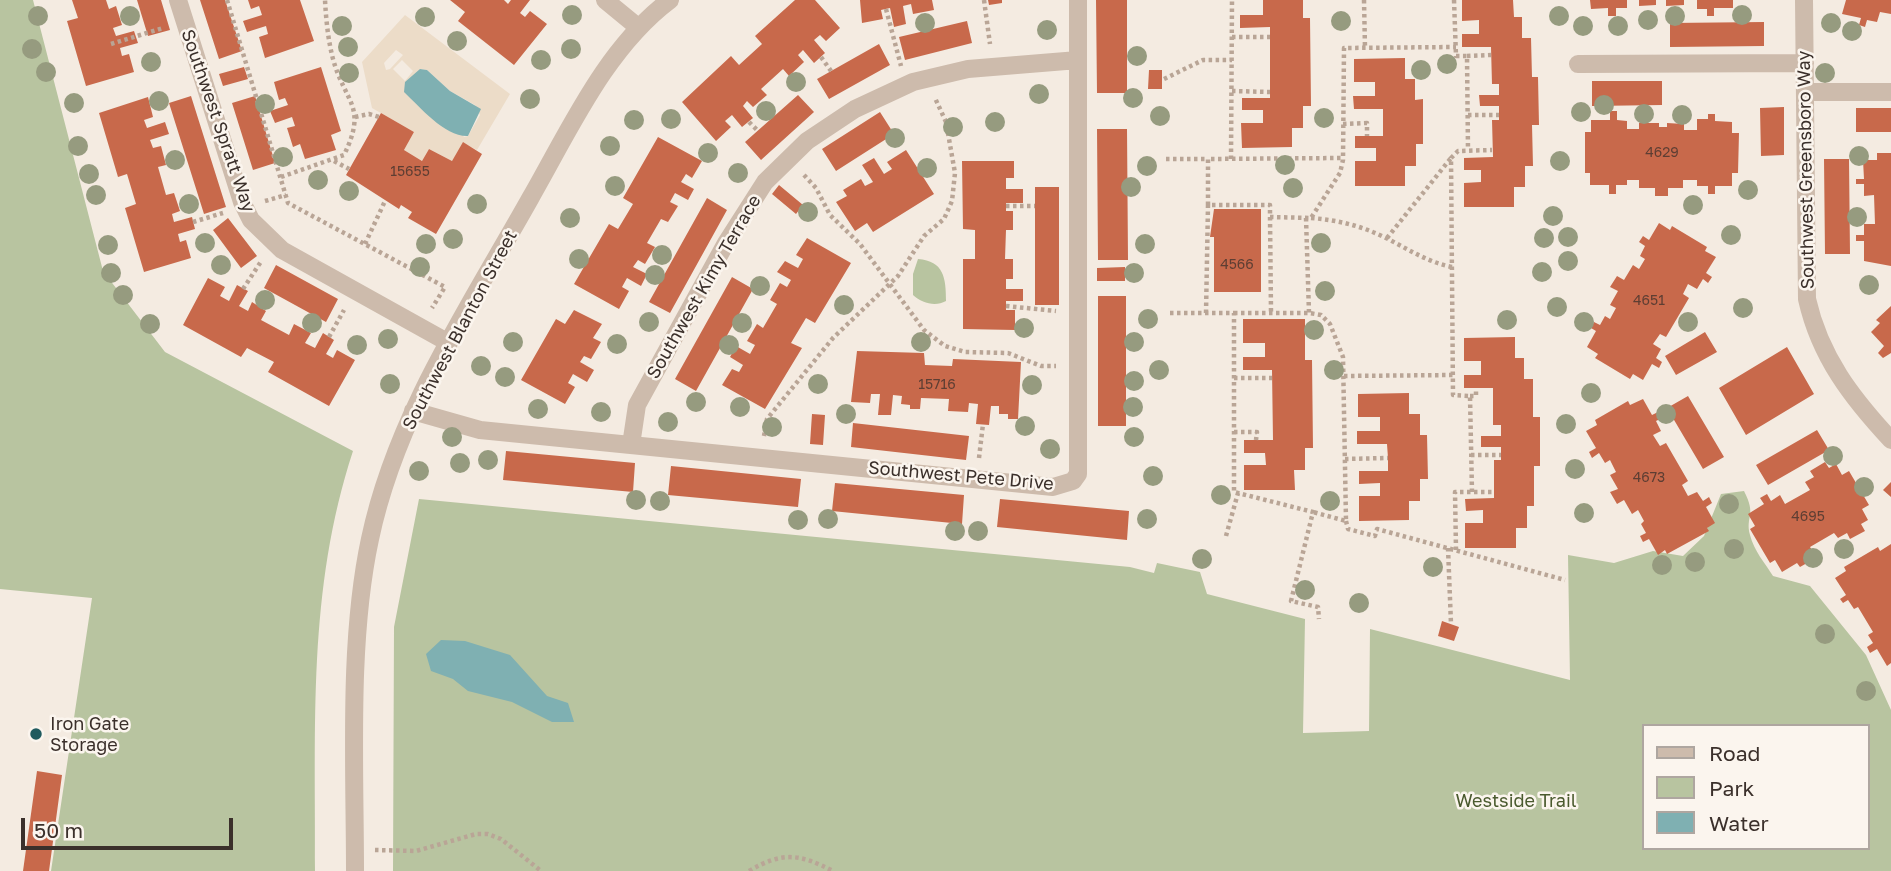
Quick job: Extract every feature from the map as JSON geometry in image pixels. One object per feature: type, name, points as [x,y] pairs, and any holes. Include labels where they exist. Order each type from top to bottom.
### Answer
[{"type":"street","name":"Southwest Spratt Way","points":[[178,0],[242,202],[251,220],[273,243],[449,343]]},
{"type":"street","points":[[605,0],[639,27]]},
{"type":"street","name":"Southwest Blanton Street","points":[[355,871],[357,634],[362,584],[373,526],[413,411],[589,95],[639,27],[670,0]]},
{"type":"street","name":"Southwest Pete Drive","points":[[413,411],[480,430],[1053,486],[1073,481],[1078,474],[1077,0]]},
{"type":"street","name":"Southwest Greensboro Way","points":[[1804,0],[1805,279],[1812,318],[1825,354],[1849,392],[1891,440]]},
{"type":"street","name":"Southwest Kimy Terrace","points":[[631,445],[637,404],[726,243],[765,182],[807,141],[855,108],[917,81],[992,67],[1078,60]]},
{"type":"street","points":[[1578,64],[1805,63]]},
{"type":"street","points":[[1805,92],[1891,92]]},
{"type":"path","points":[[227,0],[288,202],[445,287],[421,327]]},
{"type":"path","points":[[281,177],[334,161],[344,155],[356,125],[354,104],[334,60],[325,0]]},
{"type":"path","points":[[984,0],[992,67]]},
{"type":"path","points":[[1231,0],[1231,159]]},
{"type":"path","points":[[1364,0],[1365,48]]},
{"type":"path","points":[[1454,0],[1456,56],[1492,55]]},
{"type":"path","points":[[761,458],[767,419],[833,338],[863,313],[891,283],[924,236],[944,219],[952,201],[955,173],[946,122],[917,81],[898,60],[886,9]]},
{"type":"path","points":[[111,44],[185,22]]},
{"type":"path","points":[[1232,37],[1270,37]]},
{"type":"path","points":[[1309,313],[1308,218],[1340,173],[1343,158],[1344,48],[1456,47]]},
{"type":"path","points":[[1467,56],[1468,150]]},
{"type":"path","points":[[821,57],[831,71]]},
{"type":"path","points":[[1164,79],[1203,60],[1232,60]]},
{"type":"path","points":[[1232,91],[1270,92]]},
{"type":"path","points":[[355,117],[369,114],[379,117]]},
{"type":"path","points":[[1468,115],[1499,115]]},
{"type":"path","points":[[749,122],[758,131]]},
{"type":"path","points":[[1343,124],[1367,123],[1367,136]]},
{"type":"path","points":[[1387,238],[1458,151],[1492,150]]},
{"type":"path","points":[[1166,159],[1343,158]]},
{"type":"path","points":[[1451,158],[1453,395],[1476,396],[1476,388]]},
{"type":"path","points":[[1206,313],[1208,159]]},
{"type":"path","points":[[788,160],[816,188],[830,215],[860,244],[924,330],[945,346],[965,352],[1008,353],[1041,366],[1078,367]]},
{"type":"path","points":[[334,161],[349,169]]},
{"type":"path","points":[[365,244],[386,201]]},
{"type":"path","points":[[1208,205],[1269,205],[1271,312]]},
{"type":"path","points":[[1006,206],[1035,206]]},
{"type":"path","points":[[1270,217],[1339,220],[1387,238],[1415,255],[1452,267]]},
{"type":"path","points":[[243,289],[273,243]]},
{"type":"path","points":[[329,337],[355,290]]},
{"type":"path","points":[[1006,306],[1025,306],[1034,310],[1078,310]]},
{"type":"path","points":[[1170,313],[1271,312],[1321,316],[1330,324],[1343,357],[1348,529],[1375,536],[1377,529],[1565,580]]},
{"type":"path","points":[[1234,313],[1234,492],[1346,521]]},
{"type":"path","points":[[1344,376],[1453,375]]},
{"type":"path","points":[[1234,378],[1272,378]]},
{"type":"path","points":[[1470,396],[1472,492]]},
{"type":"path","points":[[977,479],[983,424]]},
{"type":"path","points":[[1234,432],[1257,432],[1256,440]]},
{"type":"path","points":[[1471,455],[1501,455]]},
{"type":"path","points":[[1345,459],[1388,458]]},
{"type":"path","points":[[1456,550],[1455,492],[1494,492]]},
{"type":"path","points":[[1226,536],[1238,493]]},
{"type":"path","points":[[1313,512],[1291,601],[1318,607],[1319,619]]},
{"type":"path","points":[[1448,548],[1451,624]]},
{"type":"path","points":[[355,848],[416,851],[476,834],[488,834],[501,839],[541,871]]},
{"type":"path","points":[[749,871],[762,864],[797,856],[833,871]]},
{"type":"green space","points":[[0,0],[33,0],[103,271],[165,352],[353,451],[338,503],[321,607],[315,711],[315,871],[51,871],[92,598],[0,589]]},
{"type":"green space","points":[[918,259],[933,263],[942,272],[946,301],[929,303],[913,295],[913,274]]},
{"type":"green space","name":"Westside Trail","points":[[1744,491],[1750,506],[1750,535],[1773,576],[1810,586],[1866,655],[1891,710],[1891,871],[393,871],[394,627],[419,499],[1130,567],[1154,573],[1157,563],[1200,572],[1207,594],[1305,619],[1303,733],[1369,731],[1370,629],[1570,680],[1568,555],[1614,563],[1653,551],[1683,556],[1704,536],[1721,494]]},
{"type":"shaded area","points":[[405,15],[510,94],[477,150],[463,143],[452,161],[429,149],[422,161],[404,150],[414,132],[372,108],[362,62]],"holes":[[[396,50],[403,55],[386,70],[384,63]],[[402,60],[413,71],[405,81],[393,69]],[[420,69],[427,70],[450,91],[475,105],[480,115],[468,136],[464,137]]]},
{"type":"water","points":[[420,69],[427,70],[450,91],[481,109],[468,136],[451,132],[442,126],[404,92],[405,82]]},
{"type":"water","points":[[441,640],[465,641],[510,655],[547,696],[568,703],[574,722],[552,722],[512,702],[468,691],[453,679],[431,671],[426,654]]},
{"type":"building","points":[[72,0],[106,0],[109,9],[116,6],[122,25],[113,28],[116,36],[134,31],[138,43],[120,48],[122,56],[129,54],[134,72],[86,86],[67,21],[78,18]]},
{"type":"building","points":[[137,0],[161,0],[170,30],[148,36]]},
{"type":"building","points":[[200,0],[225,0],[242,51],[219,59]]},
{"type":"building","points":[[248,0],[300,0],[314,41],[265,58],[259,37],[268,34],[266,26],[247,32],[243,21],[262,15],[259,6],[251,9]]},
{"type":"building","points":[[450,0],[504,0],[508,4],[511,0],[530,0],[520,13],[525,17],[530,11],[547,24],[514,65],[458,21],[465,12]]},
{"type":"building","points":[[795,0],[815,0],[840,28],[826,41],[820,35],[814,40],[825,53],[814,63],[803,50],[798,55],[804,62],[789,76],[783,69],[761,89],[767,95],[753,107],[747,101],[743,106],[753,118],[742,127],[732,115],[725,121],[731,127],[716,141],[682,102],[731,56],[739,65],[762,44],[755,36]]},
{"type":"building","points":[[860,0],[932,0],[934,10],[913,14],[911,4],[903,6],[906,24],[894,27],[890,8],[881,10],[883,19],[862,23]]},
{"type":"building","points":[[988,0],[1002,0],[1002,3],[989,5]]},
{"type":"building","points":[[1096,0],[1127,0],[1127,93],[1097,93]]},
{"type":"building","points":[[1263,0],[1303,0],[1303,18],[1310,18],[1311,106],[1303,106],[1303,128],[1292,128],[1292,147],[1242,148],[1241,123],[1263,123],[1263,110],[1242,110],[1242,98],[1270,98],[1270,27],[1240,28],[1240,15],[1263,15]]},
{"type":"building","points":[[1462,0],[1513,0],[1514,17],[1522,17],[1522,38],[1531,38],[1532,77],[1538,77],[1539,125],[1532,125],[1533,166],[1525,166],[1525,187],[1514,187],[1514,207],[1464,207],[1464,183],[1481,182],[1481,170],[1464,170],[1464,158],[1493,157],[1492,120],[1499,120],[1499,106],[1480,106],[1479,95],[1499,95],[1499,84],[1492,84],[1491,47],[1462,47],[1462,34],[1479,34],[1479,20],[1462,21]]},
{"type":"building","points":[[1590,0],[1627,0],[1627,8],[1616,8],[1616,16],[1608,16],[1608,8],[1591,9]]},
{"type":"building","points":[[1639,0],[1656,0],[1656,5],[1639,6]]},
{"type":"building","points":[[1666,0],[1684,0],[1684,5],[1666,6]]},
{"type":"building","points":[[1697,0],[1733,0],[1733,8],[1714,8],[1714,16],[1707,16],[1707,9],[1697,9]]},
{"type":"building","points":[[1846,0],[1891,0],[1891,14],[1880,12],[1877,22],[1867,20],[1865,27],[1859,25],[1861,18],[1842,14]]},
{"type":"building","points":[[967,21],[972,43],[905,60],[899,37]]},
{"type":"building","points":[[1764,22],[1764,46],[1670,47],[1670,23]]},
{"type":"building","points":[[879,44],[890,65],[829,99],[817,79]]},
{"type":"building","points":[[1405,58],[1405,79],[1415,79],[1415,100],[1423,99],[1423,144],[1416,144],[1416,166],[1405,166],[1405,186],[1355,186],[1355,161],[1376,161],[1376,148],[1355,148],[1355,136],[1383,136],[1383,109],[1354,109],[1353,96],[1375,96],[1375,82],[1354,82],[1354,59]]},
{"type":"building","points":[[244,67],[248,79],[223,86],[219,74]]},
{"type":"building","points":[[321,67],[341,131],[331,135],[336,150],[305,159],[300,144],[293,147],[287,128],[295,126],[292,117],[275,123],[270,111],[288,105],[285,98],[279,100],[274,82]]},
{"type":"building","points":[[1149,70],[1162,70],[1162,89],[1148,89]]},
{"type":"building","points":[[1592,81],[1662,81],[1662,105],[1592,106]]},
{"type":"building","points":[[798,95],[814,112],[761,160],[745,142]]},
{"type":"building","points":[[191,96],[226,207],[204,214],[169,103]]},
{"type":"building","points":[[255,96],[275,163],[253,170],[232,103]]},
{"type":"building","points":[[148,97],[153,117],[144,120],[147,128],[165,122],[169,134],[150,140],[153,148],[161,146],[166,165],[158,167],[166,195],[174,193],[180,211],[172,214],[174,222],[192,217],[195,229],[178,234],[180,242],[186,240],[191,258],[144,272],[125,208],[136,204],[127,174],[118,177],[99,113]]},
{"type":"building","points":[[1784,107],[1784,155],[1761,156],[1760,108]]},
{"type":"building","points":[[1856,108],[1891,108],[1891,132],[1856,132]]},
{"type":"building","points":[[1610,111],[1617,111],[1617,120],[1627,121],[1627,129],[1639,129],[1639,123],[1659,123],[1659,127],[1667,127],[1667,123],[1684,124],[1684,130],[1697,130],[1697,119],[1708,119],[1708,114],[1715,114],[1715,121],[1732,122],[1732,133],[1739,133],[1738,173],[1732,173],[1732,186],[1715,186],[1715,194],[1708,194],[1708,186],[1697,186],[1697,180],[1683,180],[1683,188],[1668,188],[1668,196],[1655,196],[1655,188],[1639,188],[1639,180],[1627,180],[1627,185],[1616,185],[1616,194],[1609,194],[1609,185],[1590,185],[1590,173],[1585,173],[1585,132],[1591,132],[1591,120],[1610,120]]},
{"type":"building","points":[[880,112],[894,134],[836,171],[822,149]]},
{"type":"building","points":[[381,113],[414,132],[404,150],[422,161],[429,149],[452,161],[463,142],[482,154],[436,234],[408,218],[412,212],[401,205],[399,209],[346,175]]},
{"type":"building","points":[[1097,129],[1127,129],[1128,260],[1098,260]]},
{"type":"building","points":[[658,137],[702,161],[692,178],[686,174],[681,182],[694,189],[688,200],[675,193],[670,202],[678,206],[668,222],[661,219],[647,243],[655,247],[645,264],[638,260],[633,267],[647,274],[641,286],[627,278],[622,287],[629,291],[619,309],[574,284],[609,224],[618,229],[633,204],[623,198]]},
{"type":"building","points":[[906,150],[934,194],[873,232],[867,223],[855,231],[836,202],[847,196],[843,190],[861,179],[865,186],[873,182],[862,165],[874,158],[884,174],[892,169],[887,162]]},
{"type":"building","points":[[1877,153],[1891,153],[1891,266],[1864,261],[1864,241],[1856,241],[1856,235],[1864,235],[1864,224],[1875,224],[1874,195],[1864,196],[1864,184],[1856,184],[1856,179],[1864,179],[1863,160],[1877,160]]},
{"type":"building","points":[[1824,159],[1849,159],[1850,254],[1825,254]]},
{"type":"building","points":[[962,161],[1014,161],[1014,178],[1006,178],[1006,189],[1023,189],[1023,203],[1006,203],[1006,211],[1013,211],[1013,230],[1006,230],[1005,259],[1013,259],[1013,279],[1006,279],[1006,289],[1023,289],[1023,301],[1006,301],[1006,310],[1015,310],[1015,330],[963,329],[963,259],[975,259],[975,230],[963,229]]},
{"type":"building","points":[[779,185],[803,205],[796,214],[772,194]]},
{"type":"building","points":[[1035,187],[1059,187],[1059,305],[1035,305]]},
{"type":"building","points":[[707,198],[727,210],[670,313],[649,302]]},
{"type":"building","points":[[1214,209],[1261,209],[1261,292],[1214,292],[1214,237],[1210,237]]},
{"type":"building","points":[[228,218],[257,256],[241,268],[213,230]]},
{"type":"building","points":[[1659,223],[1670,230],[1672,226],[1707,247],[1705,251],[1716,257],[1706,273],[1712,277],[1708,283],[1703,279],[1697,289],[1688,284],[1683,294],[1689,298],[1666,337],[1660,334],[1653,344],[1661,349],[1656,358],[1662,362],[1659,368],[1652,364],[1643,380],[1633,374],[1630,379],[1595,358],[1598,354],[1587,347],[1596,331],[1591,328],[1594,322],[1600,325],[1605,316],[1610,319],[1616,308],[1610,305],[1618,291],[1610,287],[1617,276],[1624,280],[1633,265],[1639,269],[1645,259],[1640,256],[1645,246],[1639,242],[1643,236],[1649,240]]},
{"type":"building","points":[[807,238],[851,263],[815,323],[806,318],[791,343],[802,348],[765,409],[722,385],[732,369],[739,372],[743,365],[730,357],[736,346],[750,354],[755,345],[747,341],[757,324],[763,328],[777,304],[770,300],[780,283],[787,287],[791,280],[777,272],[785,261],[798,268],[803,259],[796,255]]},
{"type":"building","points":[[276,265],[338,299],[326,322],[264,288]]},
{"type":"building","points":[[1125,267],[1125,281],[1097,281],[1097,268]]},
{"type":"building","points":[[732,277],[753,289],[696,391],[675,379]]},
{"type":"building","points":[[208,278],[225,287],[220,296],[229,301],[237,285],[248,291],[239,306],[248,311],[252,302],[266,311],[261,320],[289,335],[294,324],[311,333],[305,343],[315,348],[323,333],[334,340],[326,354],[333,358],[337,350],[355,360],[329,406],[268,372],[274,362],[247,348],[241,357],[183,325]]},
{"type":"building","points":[[1098,296],[1126,296],[1126,426],[1098,426]]},
{"type":"building","points":[[1891,306],[1891,353],[1883,358],[1878,353],[1884,346],[1871,332],[1880,323],[1876,320]]},
{"type":"building","points":[[574,310],[602,324],[593,338],[601,342],[591,359],[584,356],[580,362],[594,370],[587,382],[573,374],[568,383],[575,387],[565,404],[521,380],[556,319],[565,324]]},
{"type":"building","points":[[1243,319],[1305,319],[1305,360],[1312,360],[1313,448],[1305,448],[1305,470],[1294,470],[1295,490],[1244,490],[1244,465],[1266,465],[1265,453],[1244,453],[1244,440],[1273,440],[1272,370],[1243,370],[1243,357],[1265,357],[1265,343],[1243,343]]},
{"type":"building","points":[[1705,332],[1717,352],[1676,375],[1665,356]]},
{"type":"building","points":[[1515,337],[1515,358],[1524,358],[1524,379],[1533,379],[1533,417],[1540,417],[1540,466],[1534,466],[1534,506],[1527,506],[1527,528],[1516,528],[1516,548],[1465,548],[1465,523],[1483,523],[1483,510],[1466,511],[1465,499],[1494,498],[1494,460],[1501,460],[1501,447],[1481,447],[1481,436],[1501,436],[1501,425],[1493,425],[1493,388],[1464,388],[1464,375],[1481,375],[1481,361],[1464,361],[1464,338]]},
{"type":"building","points":[[1787,347],[1814,394],[1746,435],[1719,388]]},
{"type":"building","points":[[857,351],[924,353],[925,365],[952,366],[953,359],[1021,362],[1018,419],[1008,419],[1008,414],[999,414],[999,406],[991,406],[989,425],[976,424],[978,404],[969,403],[968,412],[948,411],[949,399],[921,398],[920,409],[910,409],[910,405],[901,404],[902,396],[893,395],[891,415],[878,415],[880,394],[871,394],[870,403],[851,402]]},
{"type":"building","points":[[1409,393],[1409,414],[1420,414],[1420,435],[1427,435],[1428,479],[1420,479],[1420,501],[1409,501],[1409,520],[1359,521],[1359,496],[1380,496],[1380,483],[1359,484],[1359,471],[1388,471],[1388,458],[1387,444],[1357,444],[1357,431],[1380,431],[1380,417],[1358,417],[1358,394]]},
{"type":"building","points":[[1688,396],[1724,457],[1703,469],[1667,408]]},
{"type":"building","points":[[1643,399],[1652,415],[1658,412],[1662,418],[1656,421],[1661,431],[1653,435],[1660,446],[1666,443],[1688,481],[1682,485],[1688,496],[1697,492],[1703,501],[1709,497],[1712,503],[1706,507],[1715,523],[1707,528],[1709,531],[1667,554],[1665,550],[1658,555],[1649,539],[1643,542],[1640,536],[1646,533],[1638,510],[1632,514],[1624,500],[1617,504],[1610,492],[1618,489],[1610,475],[1616,472],[1610,460],[1605,463],[1599,453],[1592,458],[1589,452],[1596,448],[1586,431],[1597,425],[1595,420],[1628,401],[1630,405]]},
{"type":"building","points":[[812,414],[825,415],[823,445],[810,444]]},
{"type":"building","points":[[853,423],[969,436],[966,460],[851,447]]},
{"type":"building","points":[[1817,430],[1829,450],[1768,485],[1756,465]]},
{"type":"building","points":[[506,451],[635,463],[633,492],[503,480]]},
{"type":"building","points":[[1825,462],[1829,468],[1836,464],[1842,475],[1849,471],[1869,505],[1862,509],[1868,520],[1861,524],[1865,531],[1850,539],[1847,533],[1838,538],[1834,533],[1810,547],[1814,553],[1805,559],[1807,563],[1800,567],[1797,563],[1782,572],[1775,560],[1770,563],[1750,529],[1755,526],[1748,514],[1764,504],[1760,498],[1767,494],[1771,501],[1780,495],[1785,504],[1810,490],[1805,482],[1814,477],[1810,471]]},
{"type":"building","points":[[671,466],[801,479],[798,507],[668,495]]},
{"type":"building","points":[[1891,482],[1891,497],[1883,490]]},
{"type":"building","points":[[835,483],[964,495],[962,524],[832,511]]},
{"type":"building","points":[[1000,499],[1129,511],[1127,540],[997,527]]},
{"type":"building","points":[[1891,544],[1891,663],[1887,666],[1877,649],[1870,653],[1867,647],[1873,643],[1868,635],[1873,632],[1858,607],[1854,609],[1848,600],[1843,603],[1840,599],[1846,595],[1835,578],[1846,571],[1844,567],[1878,547],[1880,551]]},
{"type":"building","points":[[1442,621],[1459,627],[1454,641],[1438,636]]},
{"type":"building","points":[[37,771],[62,775],[49,871],[23,871]]},
{"type":"place","name":"Iron Gate Storage","points":[[36,734]]}]
